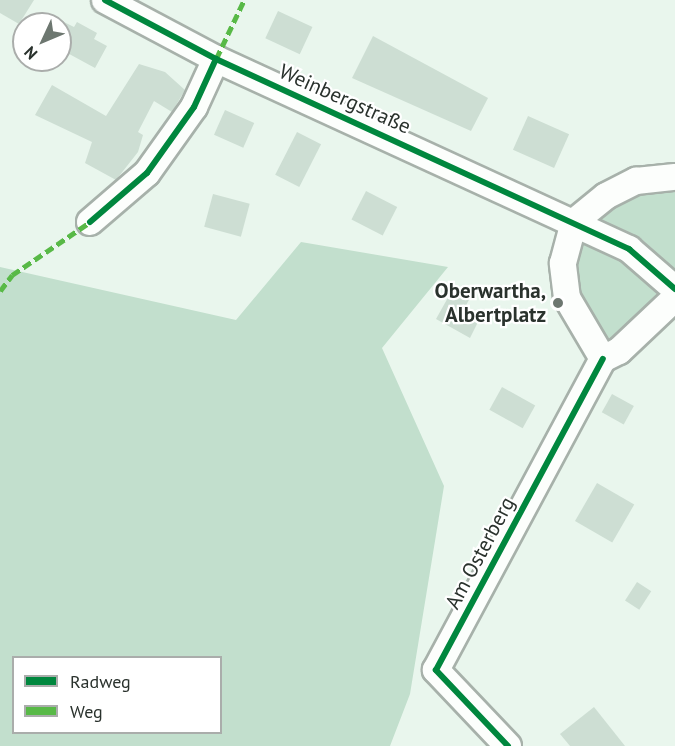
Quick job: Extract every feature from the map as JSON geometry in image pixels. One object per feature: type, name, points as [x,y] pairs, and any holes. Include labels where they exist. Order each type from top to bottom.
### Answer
[{"type":"street","name":"Weinbergstraße","points":[[105,0],[216,58],[629,249],[675,289]]},
{"type":"street","points":[[90,222],[147,173],[194,107],[216,58]]},
{"type":"street","points":[[675,177],[636,181],[606,196],[574,222],[563,263],[567,297],[603,359],[619,351],[675,298]]},
{"type":"street","name":"Am Osterberg","points":[[507,746],[436,670],[603,359]]},
{"type":"green space","points":[[639,188],[675,188],[675,281],[620,335],[607,339],[597,333],[585,312],[575,280],[580,248],[599,216]]},
{"type":"green space","points":[[301,242],[448,267],[382,348],[444,486],[410,694],[390,746],[0,746],[0,267],[236,320]]},
{"type":"building","points":[[0,0],[34,0],[26,12],[12,12],[12,20],[0,13]]},
{"type":"building","points":[[278,11],[312,27],[300,54],[265,38]]},
{"type":"building","points":[[77,22],[97,33],[94,39],[107,46],[95,68],[72,56],[72,26],[74,27]]},
{"type":"building","points":[[373,36],[488,98],[471,131],[352,78]]},
{"type":"building","points":[[139,64],[165,72],[185,90],[172,112],[154,101],[138,132],[143,135],[138,152],[116,180],[85,163],[92,142],[35,115],[52,85],[106,116]]},
{"type":"building","points":[[225,110],[254,123],[243,148],[214,135]]},
{"type":"building","points":[[528,116],[569,134],[554,168],[513,150]]},
{"type":"building","points":[[297,132],[321,144],[299,187],[275,175]]},
{"type":"building","points":[[366,191],[397,207],[383,235],[351,220]]},
{"type":"building","points":[[213,194],[250,204],[241,237],[204,227]]},
{"type":"building","points":[[455,285],[472,294],[462,313],[478,322],[470,338],[436,319]]},
{"type":"building","points":[[502,387],[535,405],[523,428],[489,410]]},
{"type":"building","points":[[612,394],[634,406],[624,424],[602,412]]},
{"type":"building","points":[[597,483],[634,504],[612,543],[575,521]]},
{"type":"building","points":[[637,582],[651,591],[639,610],[625,600]]},
{"type":"building","points":[[594,707],[625,746],[570,746],[560,734]]},
{"type":"marked path","points":[[216,59],[244,0]]},
{"type":"marked path","points":[[0,291],[12,275],[90,222]]},
{"type":"cycle path","points":[[105,0],[216,59],[629,249],[675,289]]},
{"type":"cycle path","points":[[90,222],[147,173],[194,107],[216,59]]},
{"type":"cycle path","points":[[508,746],[436,670],[603,359]]},
{"type":"place","name":"Oberwartha, Albertplatz","points":[[558,303]]}]
